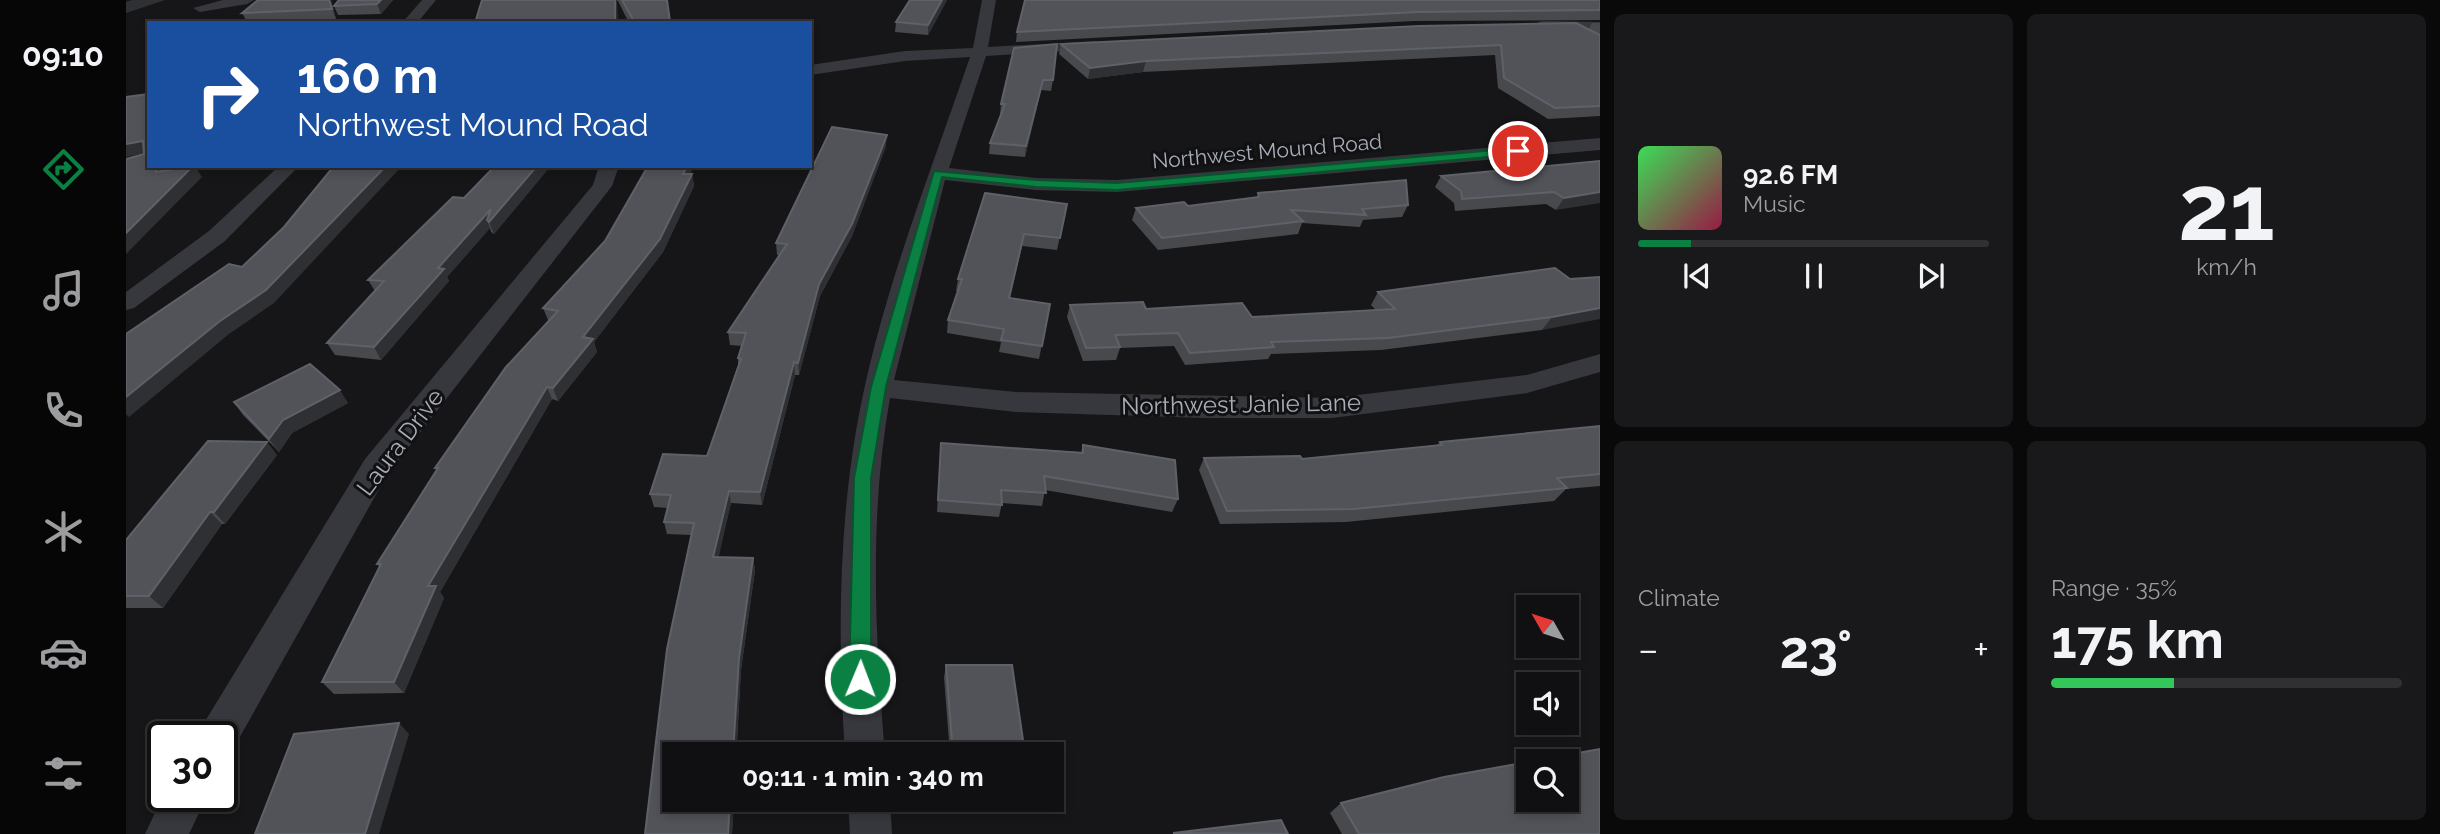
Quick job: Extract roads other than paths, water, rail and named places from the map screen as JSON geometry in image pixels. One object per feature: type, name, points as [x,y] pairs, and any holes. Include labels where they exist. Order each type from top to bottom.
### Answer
[{"type":"street","points":[[200,8],[247,0]]},
{"type":"street","points":[[411,21],[429,0]]},
{"type":"street","points":[[864,742],[860,679],[862,478],[878,387],[937,173],[978,52],[989,0]]},
{"type":"street","points":[[1522,25],[1600,26]]},
{"type":"street","points":[[812,69],[905,56],[1116,44]]},
{"type":"street","name":"Northwest Mound Road","points":[[937,173],[1036,184],[1117,186],[1600,144]]},
{"type":"street","points":[[126,303],[218,236],[288,168]]},
{"type":"street","name":"Laura Drive","points":[[227,721],[376,467],[603,186],[609,168]]},
{"type":"street","name":"Northwest Janie Lane","points":[[878,387],[1016,402],[1205,408],[1332,408],[1527,384],[1600,363]]},
{"type":"street","points":[[166,834],[178,812]]},
{"type":"street","points":[[870,812],[871,834]]}]
